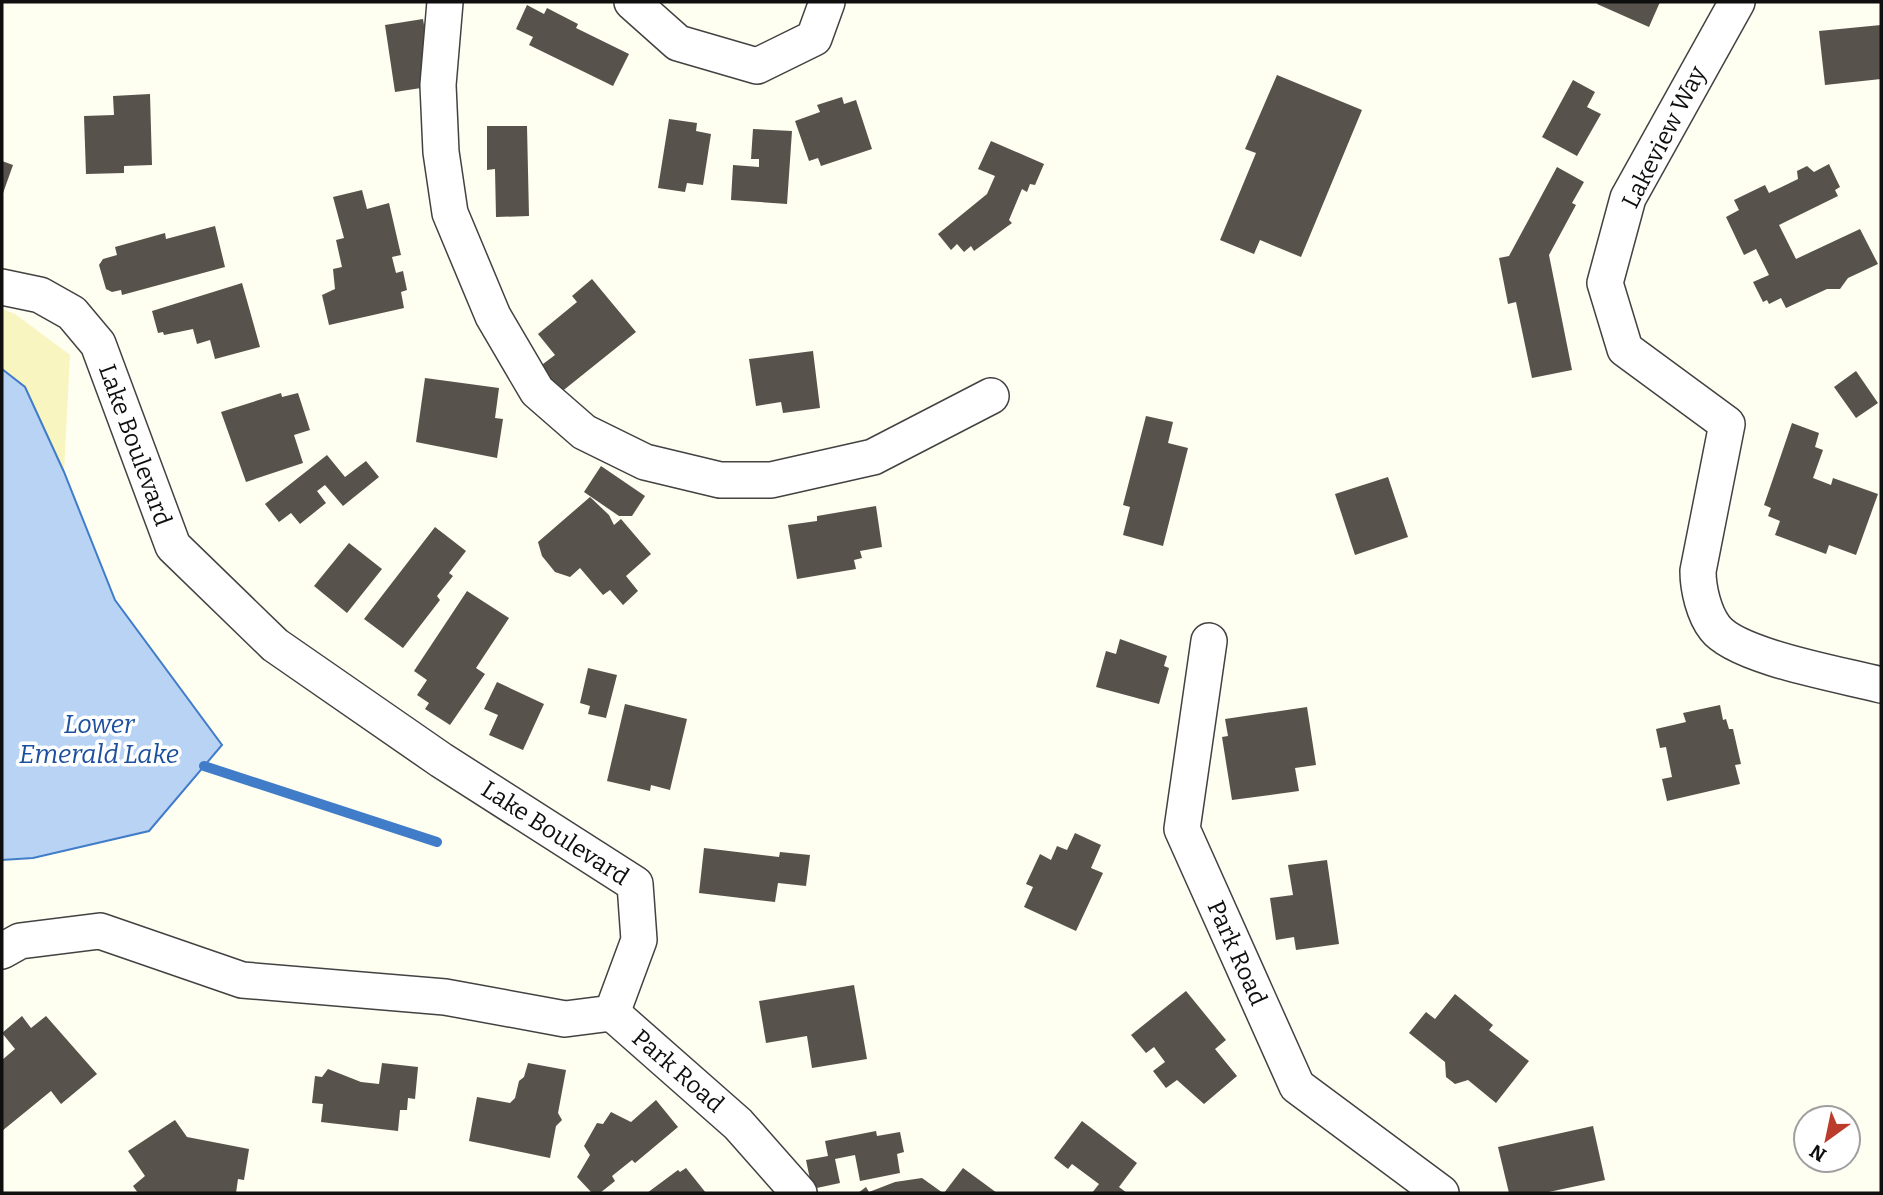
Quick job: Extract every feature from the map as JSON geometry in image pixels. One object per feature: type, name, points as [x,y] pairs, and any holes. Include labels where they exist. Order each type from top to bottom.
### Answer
[{"type":"street","points":[[445,2],[438,85],[441,152],[450,212],[493,316],[537,391],[584,432],[645,462],[720,480],[771,480],[873,457],[991,397]]},
{"type":"street","points":[[632,2],[678,43],[757,66],[814,38],[827,2]]},
{"type":"street","name":"Lakeview Way","points":[[1737,2],[1628,198],[1605,283],[1625,349],[1727,424],[1698,571],[1700,591],[1714,627],[1730,641],[1756,651],[1881,685]]},
{"type":"street","name":"Lake Boulevard","points":[[2,286],[40,295],[72,313],[98,344],[173,546],[275,645],[441,760],[635,884],[639,940],[612,1013]]},
{"type":"street","name":"Park Road","points":[[1209,641],[1182,829],[1297,1086],[1441,1193]]},
{"type":"street","points":[[2,951],[20,941],[100,931],[242,980],[445,997],[565,1019],[612,1013]]},
{"type":"street","name":"Park Road","points":[[612,1013],[738,1124],[799,1193]]},
{"type":"sand","points":[[2,309],[15,314],[70,355],[64,472],[25,387],[2,369]]},
{"type":"water","name":"Lower Emerald Lake","points":[[2,369],[25,387],[64,472],[115,600],[222,745],[149,831],[33,858],[2,860]]},
{"type":"building","points":[[1660,2],[1649,27],[1597,4]]},
{"type":"building","points":[[527,5],[544,14],[547,8],[578,24],[576,28],[629,54],[613,86],[529,45],[533,37],[516,29]]},
{"type":"building","points":[[423,19],[434,86],[395,92],[385,25]]},
{"type":"building","points":[[1881,25],[1881,79],[1825,85],[1819,31]]},
{"type":"building","points":[[1277,75],[1362,110],[1301,257],[1260,240],[1254,254],[1220,240],[1256,153],[1245,149]]},
{"type":"building","points":[[1573,80],[1595,92],[1587,107],[1601,114],[1577,156],[1542,137]]},
{"type":"building","points":[[150,94],[152,165],[124,166],[124,173],[86,174],[84,116],[114,115],[113,96]]},
{"type":"building","points":[[842,97],[844,104],[856,100],[872,149],[821,166],[818,158],[809,161],[795,121],[820,112],[817,105]]},
{"type":"building","points":[[669,119],[697,123],[696,131],[711,134],[703,185],[687,183],[685,192],[658,188]]},
{"type":"building","points":[[487,126],[527,126],[529,216],[496,217],[495,169],[487,170]]},
{"type":"building","points":[[753,129],[792,131],[787,204],[731,200],[733,165],[759,167],[759,159],[751,159]]},
{"type":"building","points":[[991,141],[1044,164],[1035,185],[1030,184],[1027,192],[1022,189],[1009,220],[1012,223],[974,251],[971,246],[964,252],[957,244],[951,250],[938,234],[987,194],[995,176],[978,169]]},
{"type":"building","points":[[2,161],[13,165],[2,196]]},
{"type":"building","points":[[1829,164],[1840,187],[1835,190],[1838,196],[1779,225],[1796,259],[1860,229],[1878,264],[1848,278],[1840,289],[1827,289],[1786,308],[1781,298],[1769,304],[1767,300],[1763,302],[1753,282],[1769,275],[1756,249],[1744,255],[1726,217],[1739,210],[1734,200],[1765,185],[1769,193],[1798,179],[1797,171],[1807,166],[1814,172]]},
{"type":"building","points":[[1557,167],[1584,182],[1572,203],[1576,205],[1549,255],[1572,370],[1532,378],[1516,302],[1508,304],[1499,258],[1509,256]]},
{"type":"building","points":[[362,190],[367,209],[389,203],[401,255],[392,257],[396,273],[403,271],[407,290],[401,292],[404,308],[329,325],[322,295],[335,289],[333,269],[342,267],[336,240],[344,238],[333,197]]},
{"type":"building","points":[[215,226],[225,267],[122,295],[121,290],[112,292],[106,289],[99,265],[103,259],[117,255],[115,247],[165,233],[166,239]]},
{"type":"building","points":[[592,279],[636,332],[560,393],[539,367],[555,355],[538,334],[577,302],[572,296]]},
{"type":"building","points":[[242,283],[260,347],[215,359],[210,340],[197,344],[193,329],[164,335],[163,332],[158,333],[152,311]]},
{"type":"building","points":[[813,351],[820,408],[783,413],[781,402],[756,406],[749,359]]},
{"type":"building","points":[[1856,371],[1878,403],[1856,418],[1834,387]]},
{"type":"building","points":[[425,378],[499,388],[495,418],[503,419],[497,458],[416,442]]},
{"type":"building","points":[[281,393],[282,397],[298,393],[310,430],[294,435],[303,463],[246,482],[221,412]]},
{"type":"building","points":[[1146,416],[1173,422],[1168,443],[1188,448],[1163,546],[1123,535],[1130,507],[1123,505]]},
{"type":"building","points":[[1792,423],[1819,433],[1815,447],[1823,450],[1813,478],[1831,485],[1833,478],[1878,494],[1856,555],[1829,545],[1826,554],[1775,535],[1780,521],[1768,516],[1771,508],[1764,505]]},
{"type":"building","points":[[327,455],[345,477],[366,461],[379,477],[343,506],[325,485],[317,491],[326,503],[300,524],[291,513],[279,522],[265,504]]},
{"type":"building","points":[[601,466],[645,496],[632,516],[619,516],[584,492]]},
{"type":"building","points":[[1388,477],[1408,537],[1355,555],[1335,494]]},
{"type":"building","points":[[590,497],[609,515],[614,525],[621,519],[651,554],[626,576],[638,591],[623,605],[610,590],[603,595],[580,568],[570,577],[555,572],[542,556],[538,542]]},
{"type":"building","points":[[876,506],[882,547],[860,551],[862,558],[854,560],[856,569],[797,579],[788,525],[817,521],[817,516]]},
{"type":"building","points":[[435,527],[466,551],[449,573],[453,576],[437,596],[440,600],[403,648],[364,619]]},
{"type":"building","points":[[349,543],[382,569],[347,613],[314,586]]},
{"type":"building","points":[[467,591],[509,618],[476,668],[485,674],[450,725],[425,709],[429,703],[417,695],[427,680],[414,671]]},
{"type":"building","points":[[1120,639],[1167,656],[1164,666],[1169,668],[1159,704],[1096,687],[1106,651],[1116,654]]},
{"type":"building","points":[[588,668],[617,675],[606,718],[588,714],[590,706],[580,703]]},
{"type":"building","points":[[497,682],[544,704],[523,750],[489,735],[498,715],[484,709]]},
{"type":"building","points":[[625,704],[687,719],[670,790],[651,785],[650,791],[607,781]]},
{"type":"building","points":[[1720,705],[1723,720],[1726,719],[1729,729],[1733,729],[1741,764],[1735,765],[1740,784],[1667,801],[1662,779],[1672,777],[1666,747],[1660,748],[1656,729],[1686,722],[1683,713]]},
{"type":"building","points":[[1307,707],[1316,765],[1295,768],[1299,791],[1232,800],[1222,737],[1228,736],[1225,719]]},
{"type":"building","points":[[1075,833],[1101,845],[1091,868],[1103,873],[1076,931],[1024,907],[1033,887],[1026,884],[1040,854],[1051,860],[1057,846],[1067,850]]},
{"type":"building","points":[[704,848],[779,857],[780,852],[810,855],[806,886],[778,883],[775,902],[699,893]]},
{"type":"building","points":[[1327,860],[1339,944],[1296,950],[1294,937],[1276,940],[1270,898],[1293,895],[1288,865]]},
{"type":"building","points":[[854,985],[867,1059],[812,1068],[807,1036],[766,1043],[759,1001]]},
{"type":"building","points":[[1186,991],[1226,1040],[1215,1049],[1237,1076],[1204,1104],[1177,1080],[1166,1088],[1153,1071],[1165,1062],[1154,1047],[1146,1053],[1131,1035]]},
{"type":"building","points":[[1455,994],[1493,1025],[1489,1030],[1529,1061],[1496,1103],[1468,1080],[1455,1084],[1446,1077],[1445,1062],[1409,1033],[1426,1012],[1435,1019]]},
{"type":"building","points":[[22,1016],[31,1028],[46,1016],[97,1074],[61,1104],[51,1091],[2,1131],[2,1060],[15,1049],[2,1033]]},
{"type":"building","points":[[382,1063],[418,1067],[415,1099],[408,1098],[407,1110],[400,1110],[398,1131],[321,1122],[323,1104],[312,1103],[315,1076],[322,1077],[328,1069],[361,1082],[379,1084]]},
{"type":"building","points":[[528,1063],[566,1070],[558,1113],[562,1120],[556,1126],[550,1158],[469,1141],[477,1097],[510,1103],[515,1098],[519,1081],[524,1077]]},
{"type":"building","points":[[656,1100],[678,1127],[635,1163],[632,1160],[612,1176],[615,1181],[600,1193],[592,1193],[577,1177],[590,1155],[584,1146],[597,1123],[603,1124],[611,1112],[631,1122]]},
{"type":"building","points":[[175,1120],[187,1137],[249,1149],[244,1180],[238,1179],[236,1193],[138,1193],[133,1186],[145,1176],[128,1151]]},
{"type":"building","points":[[1082,1121],[1137,1163],[1119,1187],[1127,1193],[1092,1193],[1099,1184],[1072,1164],[1068,1169],[1054,1158]]},
{"type":"building","points":[[1593,1126],[1605,1180],[1544,1193],[1509,1193],[1498,1147]]},
{"type":"building","points":[[876,1131],[877,1136],[900,1132],[904,1152],[897,1154],[900,1173],[860,1181],[855,1155],[835,1159],[840,1183],[812,1189],[806,1160],[828,1156],[825,1141]]},
{"type":"building","points":[[686,1168],[706,1193],[647,1193],[678,1170],[680,1172]]},
{"type":"building","points":[[963,1168],[997,1193],[944,1193]]},
{"type":"building","points":[[922,1178],[943,1193],[858,1193],[866,1187],[869,1192],[895,1182]]},
{"type":"waterway","points":[[204,766],[437,842]]}]
